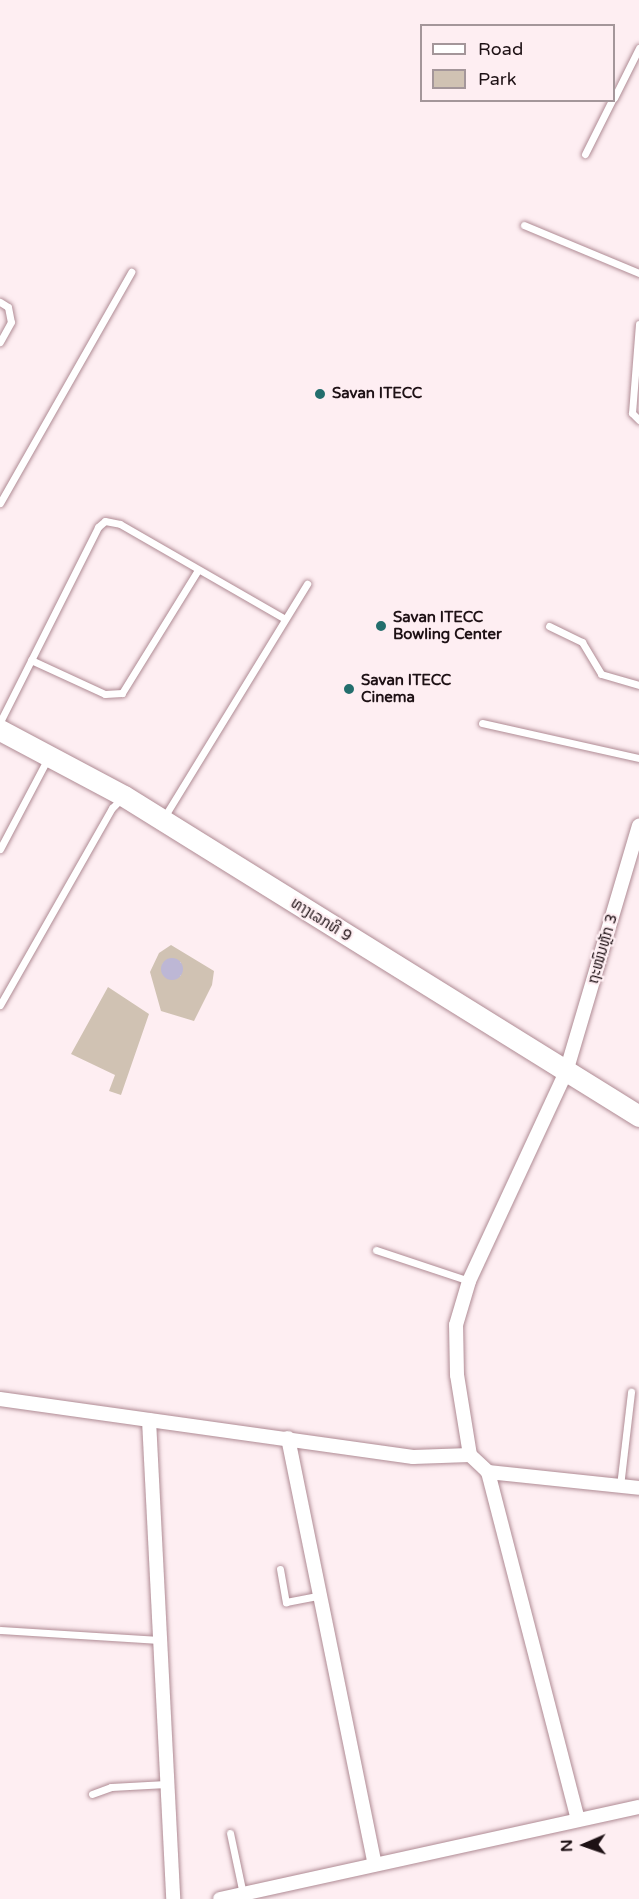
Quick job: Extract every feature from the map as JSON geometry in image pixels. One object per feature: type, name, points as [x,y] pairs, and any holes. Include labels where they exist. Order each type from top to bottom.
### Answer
[{"type":"main road","name":"ທາງເລກທີ 9","points":[[0,730],[124,796],[639,1116]]},
{"type":"street","name":"ຖະໜົນຫຼັກ 3","points":[[470,1455],[457,1374],[456,1325],[469,1281],[566,1072],[639,826]]},
{"type":"street","points":[[0,1399],[412,1457],[470,1455],[488,1472],[578,1820]]},
{"type":"street","points":[[149,1420],[173,1899]]},
{"type":"street","points":[[288,1438],[318,1596],[375,1864]]},
{"type":"street","points":[[488,1472],[639,1488]]},
{"type":"street","points":[[220,1899],[639,1807]]},
{"type":"lane","points":[[615,95],[639,48]]},
{"type":"lane","points":[[585,154],[611,102]]},
{"type":"lane","points":[[524,225],[639,273]]},
{"type":"lane","points":[[0,503],[131,272]]},
{"type":"lane","points":[[0,302],[8,307],[11,322],[0,342]]},
{"type":"lane","points":[[639,324],[632,413],[639,420]]},
{"type":"lane","points":[[0,722],[98,527],[105,521],[120,524],[285,619]]},
{"type":"lane","points":[[31,660],[105,694],[122,693],[198,570]]},
{"type":"lane","points":[[162,821],[307,584]]},
{"type":"lane","points":[[549,626],[582,642],[601,674],[639,685]]},
{"type":"lane","points":[[482,723],[639,759]]},
{"type":"lane","points":[[0,849],[49,756]]},
{"type":"lane","points":[[0,1005],[112,808],[124,796]]},
{"type":"lane","points":[[376,1250],[469,1281]]},
{"type":"lane","points":[[620,1486],[631,1392]]},
{"type":"lane","points":[[280,1569],[286,1602],[318,1596]]},
{"type":"lane","points":[[0,1630],[160,1640]]},
{"type":"lane","points":[[92,1794],[111,1787],[166,1784]]},
{"type":"lane","points":[[230,1833],[243,1894]]},
{"type":"green space","points":[[171,945],[214,971],[212,985],[194,1021],[161,1011],[150,972],[159,953]],"holes":[[[181,962],[181,976],[162,970],[163,963]]]},
{"type":"green space","points":[[108,987],[149,1014],[121,1095],[109,1091],[115,1075],[71,1054]]},
{"type":"shaded area","points":[[172,958],[180,961],[183,969],[180,977],[172,980],[164,977],[161,969],[164,961]]},
{"type":"place","name":"Savan ITECC","points":[[320,394]]},
{"type":"place","name":"Savan ITECC Bowling Center","points":[[381,626]]},
{"type":"place","name":"Savan ITECC Cinema","points":[[349,689]]}]
